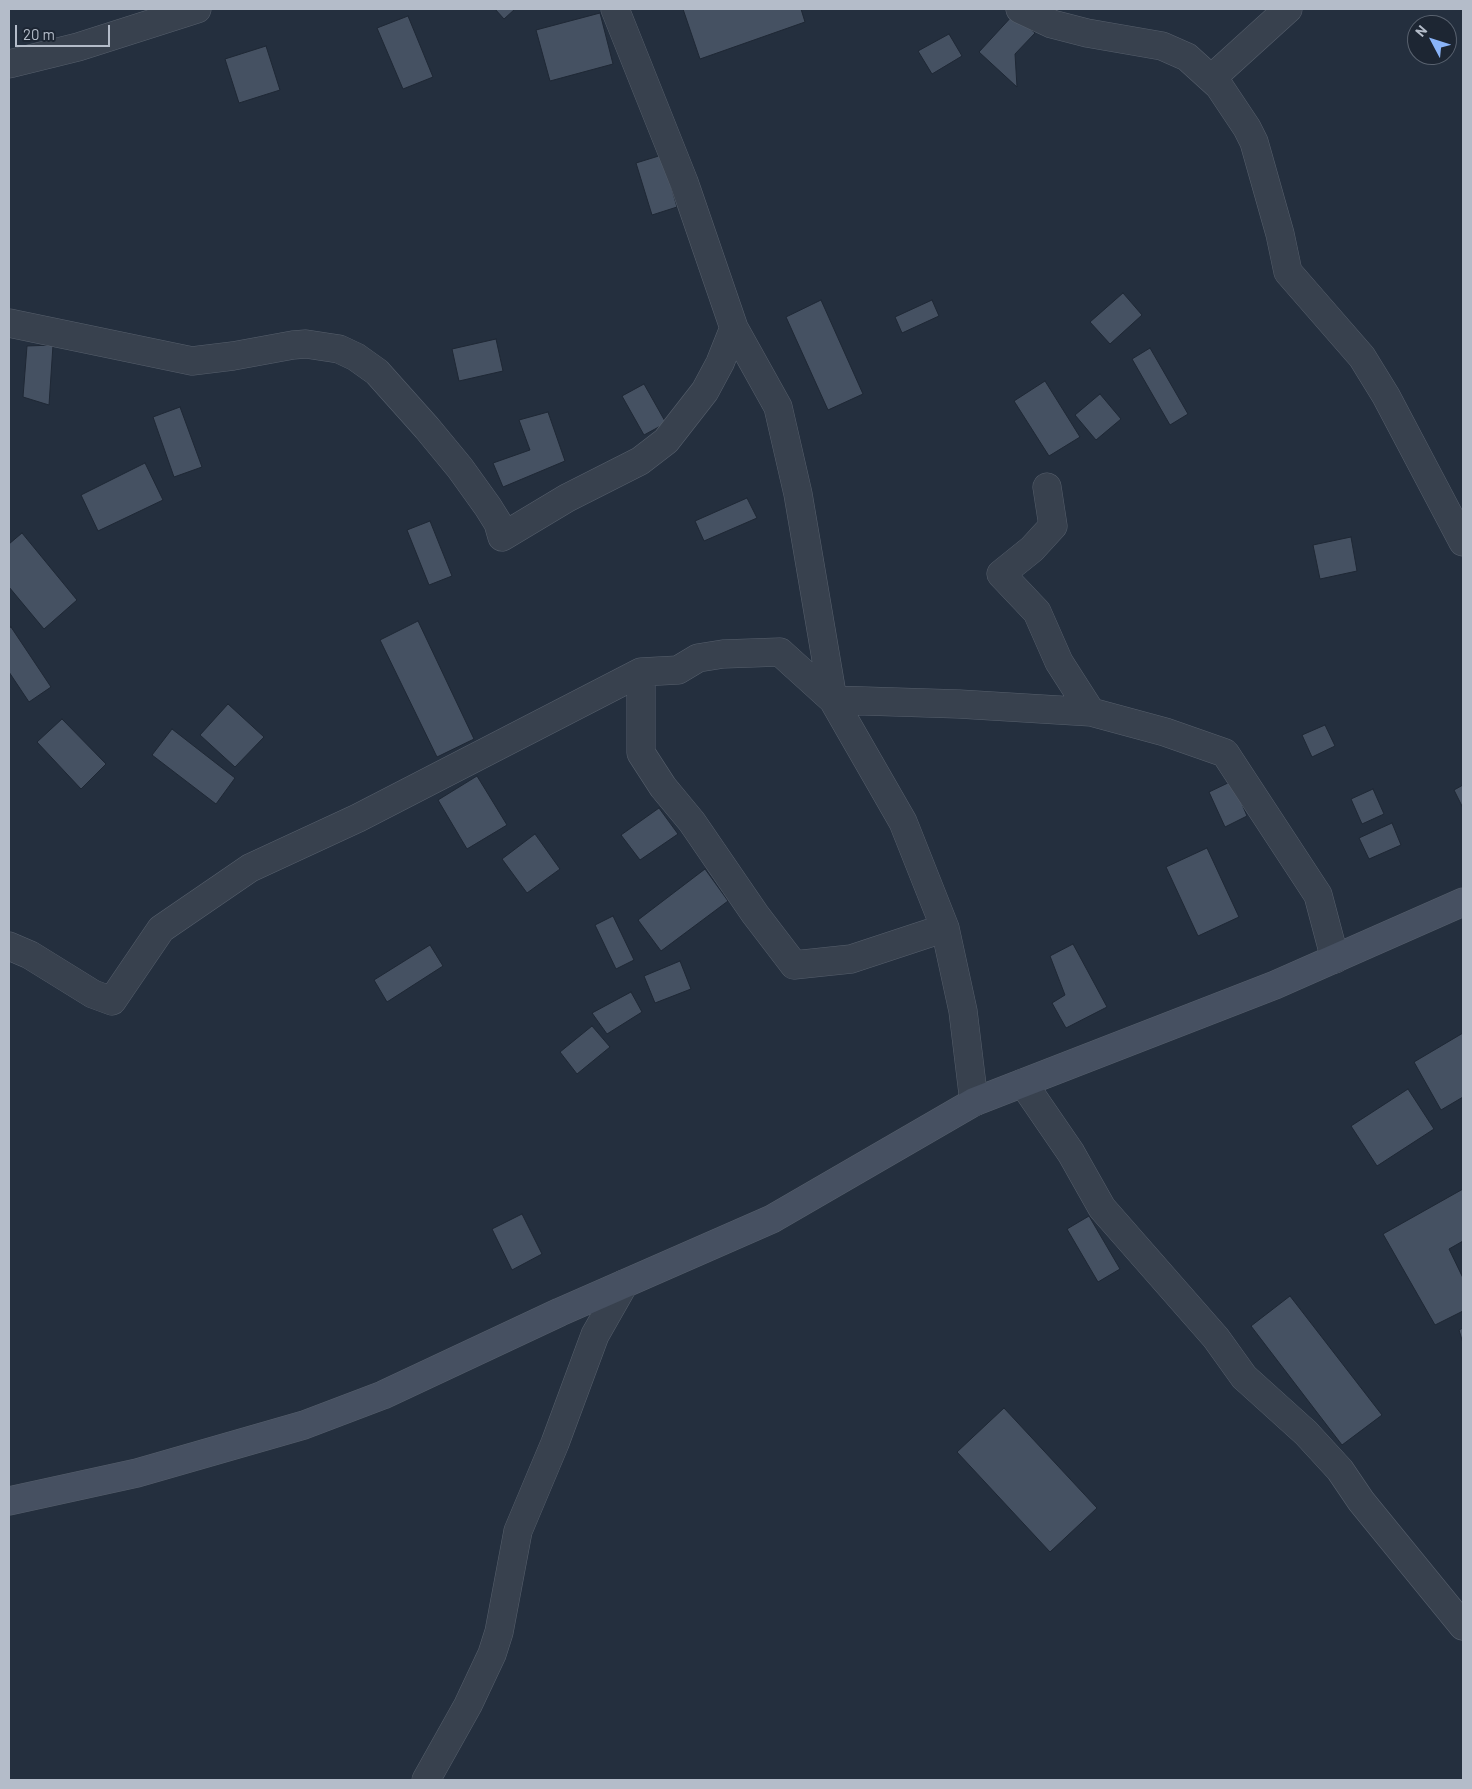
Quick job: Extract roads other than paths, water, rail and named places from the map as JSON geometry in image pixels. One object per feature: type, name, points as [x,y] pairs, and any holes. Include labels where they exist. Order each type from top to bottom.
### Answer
[{"type":"main road","points":[[9,1501],[137,1473],[304,1425],[383,1395],[624,1284],[772,1219],[974,1102],[1275,986],[1463,902]]},
{"type":"street","points":[[9,64],[78,47],[147,17],[197,9]]},
{"type":"street","points":[[615,9],[684,182],[734,328],[778,407],[798,494],[833,700]]},
{"type":"street","points":[[1020,9],[1052,24],[1087,33],[1162,46],[1186,57],[1212,78],[1237,112],[1254,142],[1280,234],[1288,272],[1362,357],[1386,396],[1463,542]]},
{"type":"street","points":[[1212,78],[1288,9]]},
{"type":"street","points":[[9,323],[192,361],[293,345],[306,344],[339,349],[356,357],[377,372],[439,442],[488,506],[498,523],[502,537],[567,498],[640,461],[666,441],[705,391],[720,363],[734,328]]},
{"type":"street","points":[[1048,487],[1053,526],[1032,550],[1000,574],[1037,612],[1059,662],[1090,712]]},
{"type":"street","points":[[9,946],[30,955],[93,994],[112,1002],[161,929],[250,868],[358,818],[640,672],[678,670],[698,658],[723,654],[780,652],[833,700],[903,822],[945,928],[963,1011],[974,1102]]},
{"type":"street","points":[[640,672],[641,753],[662,787],[692,822],[794,965],[851,960],[945,928]]},
{"type":"street","points":[[833,700],[959,704],[1090,712],[1165,732],[1225,753],[1318,895],[1335,959]]},
{"type":"street","points":[[1024,1083],[1071,1153],[1102,1208],[1216,1338],[1244,1378],[1306,1433],[1340,1470],[1361,1501],[1463,1626]]},
{"type":"street","points":[[426,1780],[468,1705],[492,1654],[499,1632],[518,1531],[555,1443],[595,1335],[624,1284]]}]
